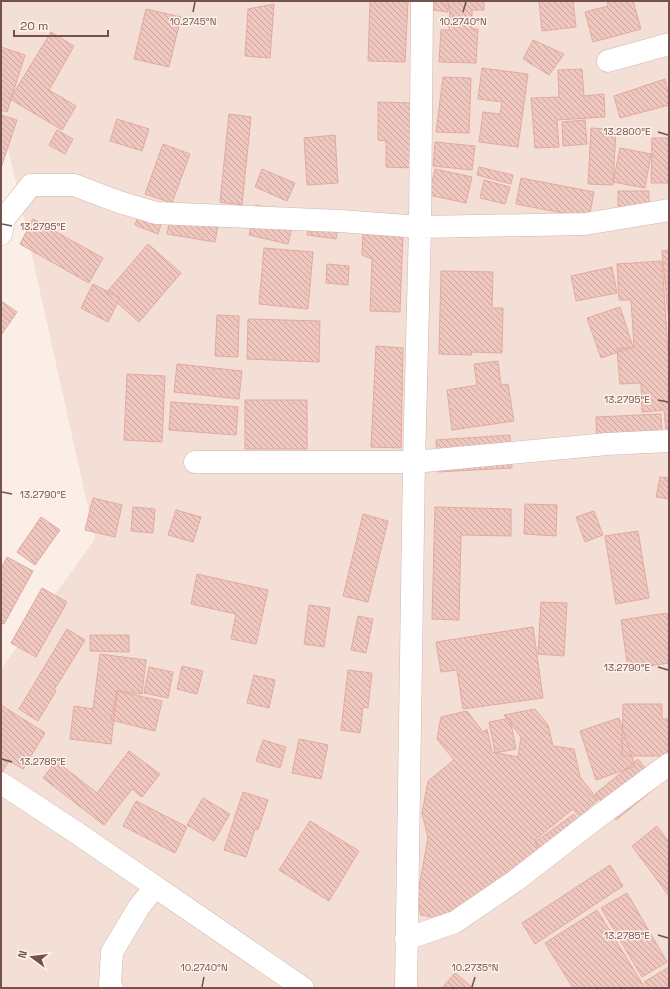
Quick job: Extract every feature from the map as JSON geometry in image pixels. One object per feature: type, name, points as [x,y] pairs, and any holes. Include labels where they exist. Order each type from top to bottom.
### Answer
[{"type":"street","points":[[406,988],[414,462],[420,227],[422,1]]},
{"type":"street","points":[[608,61],[669,44]]},
{"type":"street","points":[[2,222],[31,185],[74,185],[119,202],[156,213],[340,221],[420,227],[585,224],[669,210]]},
{"type":"street","points":[[196,462],[414,462],[607,444],[669,441]]},
{"type":"street","points":[[406,939],[455,922],[515,881],[669,764]]},
{"type":"street","points":[[1,783],[303,988]]},
{"type":"street","points":[[112,988],[110,984],[112,952],[139,907],[155,887]]},
{"type":"shaded area","points":[[1,1],[669,1],[669,988],[1,988],[1,669],[95,539],[1,116]]},
{"type":"building","points":[[370,1],[408,1],[405,62],[368,61]]},
{"type":"building","points":[[433,1],[449,1],[448,12],[433,10]]},
{"type":"building","points":[[443,1],[484,1],[484,10],[472,10],[472,29],[478,29],[476,63],[439,62],[441,30],[449,30],[450,6],[443,5]]},
{"type":"building","points":[[539,1],[573,1],[576,27],[542,31]]},
{"type":"building","points":[[607,1],[633,1],[641,29],[593,42],[585,12],[608,6]]},
{"type":"building","points":[[274,4],[270,58],[245,56],[248,9]]},
{"type":"building","points":[[146,9],[181,17],[169,67],[134,59]]},
{"type":"building","points":[[51,32],[74,46],[49,90],[76,106],[62,130],[10,99]]},
{"type":"building","points":[[533,40],[564,54],[549,75],[523,59]]},
{"type":"building","points":[[1,47],[25,55],[7,112],[1,110]]},
{"type":"building","points":[[482,68],[528,74],[518,147],[479,142],[483,112],[500,114],[502,102],[478,99]]},
{"type":"building","points":[[582,69],[584,96],[604,94],[605,117],[557,120],[559,147],[535,148],[531,98],[559,97],[558,70]]},
{"type":"building","points":[[443,77],[471,78],[469,133],[436,132]]},
{"type":"building","points":[[665,79],[669,97],[669,105],[620,118],[614,96]]},
{"type":"building","points":[[378,102],[414,103],[413,168],[386,167],[386,141],[378,140]]},
{"type":"building","points":[[229,114],[251,117],[242,205],[220,202]]},
{"type":"building","points":[[1,115],[17,120],[1,168]]},
{"type":"building","points":[[117,119],[149,129],[142,151],[110,141]]},
{"type":"building","points":[[585,120],[587,144],[563,146],[562,122]]},
{"type":"building","points":[[591,128],[616,130],[613,185],[588,184]]},
{"type":"building","points":[[57,130],[73,139],[65,154],[49,145]]},
{"type":"building","points":[[335,135],[338,183],[307,185],[304,138]]},
{"type":"building","points":[[652,138],[669,138],[669,183],[651,183]]},
{"type":"building","points":[[435,142],[475,146],[472,170],[433,166]]},
{"type":"building","points":[[163,144],[190,154],[172,203],[145,194]]},
{"type":"building","points":[[620,148],[651,154],[645,188],[613,182]]},
{"type":"building","points":[[479,167],[513,175],[511,184],[477,175]]},
{"type":"building","points":[[262,169],[295,183],[287,201],[255,187]]},
{"type":"building","points":[[435,169],[472,177],[466,203],[429,195]]},
{"type":"building","points":[[521,178],[594,192],[589,218],[516,204]]},
{"type":"building","points":[[484,180],[510,187],[505,204],[480,198]]},
{"type":"building","points":[[618,191],[649,191],[649,216],[618,215]]},
{"type":"building","points":[[142,205],[165,213],[158,234],[135,225]]},
{"type":"building","points":[[256,205],[295,213],[288,244],[249,235]]},
{"type":"building","points":[[171,212],[219,220],[215,242],[167,234]]},
{"type":"building","points":[[310,216],[339,220],[336,239],[307,235]]},
{"type":"building","points":[[33,219],[103,258],[89,283],[20,244]]},
{"type":"building","points":[[363,233],[403,234],[400,312],[370,311],[372,259],[362,255]]},
{"type":"building","points":[[148,244],[181,273],[139,322],[106,293]]},
{"type":"building","points":[[264,248],[313,252],[308,309],[259,304]]},
{"type":"building","points":[[669,250],[669,323],[662,251]]},
{"type":"building","points":[[662,261],[669,364],[669,442],[667,442],[664,410],[642,412],[641,383],[620,384],[617,349],[634,347],[631,300],[619,300],[617,264]]},
{"type":"building","points":[[327,264],[349,266],[348,285],[326,283]]},
{"type":"building","points":[[612,267],[617,293],[576,301],[571,276]]},
{"type":"building","points":[[441,271],[493,272],[492,308],[503,308],[502,353],[471,352],[472,355],[439,354]]},
{"type":"building","points":[[93,284],[120,298],[108,322],[81,308]]},
{"type":"building","points":[[1,301],[17,312],[1,335]]},
{"type":"building","points":[[620,307],[633,347],[601,358],[587,318]]},
{"type":"building","points":[[217,315],[239,316],[238,357],[215,356]]},
{"type":"building","points":[[248,319],[320,321],[319,362],[247,359]]},
{"type":"building","points":[[376,346],[403,348],[401,448],[371,447]]},
{"type":"building","points":[[498,361],[501,385],[508,384],[514,421],[452,430],[447,390],[477,385],[474,364]]},
{"type":"building","points":[[177,364],[242,371],[239,399],[174,392]]},
{"type":"building","points":[[127,374],[165,376],[162,442],[124,440]]},
{"type":"building","points":[[245,400],[307,400],[307,449],[245,449]]},
{"type":"building","points":[[171,402],[238,407],[236,435],[169,430]]},
{"type":"building","points":[[661,414],[663,451],[597,455],[596,417]]},
{"type":"building","points":[[510,435],[512,468],[438,472],[436,440]]},
{"type":"building","points":[[660,477],[669,478],[669,499],[656,497]]},
{"type":"building","points":[[93,498],[122,505],[115,537],[85,530]]},
{"type":"building","points":[[525,504],[557,505],[556,536],[524,534]]},
{"type":"building","points":[[133,507],[155,509],[153,533],[131,531]]},
{"type":"building","points":[[435,507],[511,509],[511,536],[461,535],[459,620],[432,619]]},
{"type":"building","points":[[176,510],[201,517],[193,542],[168,535]]},
{"type":"building","points":[[594,511],[603,535],[585,542],[576,517]]},
{"type":"building","points":[[363,514],[388,521],[368,602],[343,596]]},
{"type":"building","points":[[41,517],[60,530],[35,565],[17,552]]},
{"type":"building","points":[[638,531],[649,598],[616,604],[605,536]]},
{"type":"building","points":[[7,557],[33,571],[4,624],[1,623],[1,569]]},
{"type":"building","points":[[197,574],[268,590],[256,644],[231,639],[236,614],[191,604]]},
{"type":"building","points":[[42,588],[67,602],[36,657],[11,643]]},
{"type":"building","points":[[541,602],[567,603],[564,656],[538,654]]},
{"type":"building","points":[[309,605],[330,608],[324,647],[304,644]]},
{"type":"building","points":[[667,613],[669,624],[669,663],[628,669],[621,620]]},
{"type":"building","points":[[358,616],[373,619],[366,653],[351,650]]},
{"type":"building","points":[[533,627],[543,698],[463,709],[457,670],[441,672],[436,642]]},
{"type":"building","points":[[67,629],[85,640],[54,690],[56,691],[38,721],[19,709]]},
{"type":"building","points":[[90,635],[129,635],[129,652],[90,651]]},
{"type":"building","points":[[100,654],[146,660],[142,694],[117,691],[111,744],[70,739],[74,706],[93,709]]},
{"type":"building","points":[[182,666],[203,671],[197,694],[177,689]]},
{"type":"building","points":[[149,667],[173,672],[168,698],[144,693]]},
{"type":"building","points":[[348,670],[372,673],[368,708],[363,707],[360,733],[341,730]]},
{"type":"building","points":[[254,675],[275,680],[269,708],[247,703]]},
{"type":"building","points":[[117,691],[162,701],[155,731],[111,720]]},
{"type":"building","points":[[623,704],[662,704],[662,719],[669,719],[669,756],[622,756]]},
{"type":"building","points":[[1,705],[45,733],[23,769],[9,761],[1,774]]},
{"type":"building","points":[[535,709],[548,725],[553,746],[574,749],[580,777],[598,800],[588,808],[585,824],[573,809],[535,840],[540,861],[447,920],[421,915],[417,898],[428,838],[422,813],[428,781],[454,760],[437,739],[441,717],[467,711],[483,732],[487,729],[492,752],[518,757],[521,737],[504,715]]},
{"type":"building","points":[[510,718],[516,749],[495,753],[489,722]]},
{"type":"building","points":[[619,718],[635,766],[596,780],[580,731]]},
{"type":"building","points":[[299,739],[328,745],[321,779],[292,773]]},
{"type":"building","points":[[263,740],[286,747],[280,768],[256,761]]},
{"type":"building","points":[[129,751],[160,774],[142,797],[132,789],[104,825],[43,778],[56,761],[97,793]]},
{"type":"building","points":[[638,759],[659,785],[616,820],[595,794]]},
{"type":"building","points":[[243,792],[268,800],[258,830],[255,829],[246,857],[224,850]]},
{"type":"building","points":[[203,798],[230,814],[214,841],[187,825]]},
{"type":"building","points":[[136,801],[187,827],[175,853],[123,826]]},
{"type":"building","points":[[574,814],[586,832],[547,859],[535,842]]},
{"type":"building","points":[[310,821],[359,851],[329,901],[279,870]]},
{"type":"building","points":[[657,826],[669,842],[669,896],[632,846]]},
{"type":"building","points":[[610,865],[623,886],[535,944],[522,923]]},
{"type":"building","points":[[627,893],[667,962],[642,977],[601,908]]},
{"type":"building","points":[[597,910],[645,988],[573,988],[545,943]]},
{"type":"building","points":[[669,967],[669,988],[648,988],[644,982]]},
{"type":"building","points":[[455,973],[473,988],[442,988]]}]
